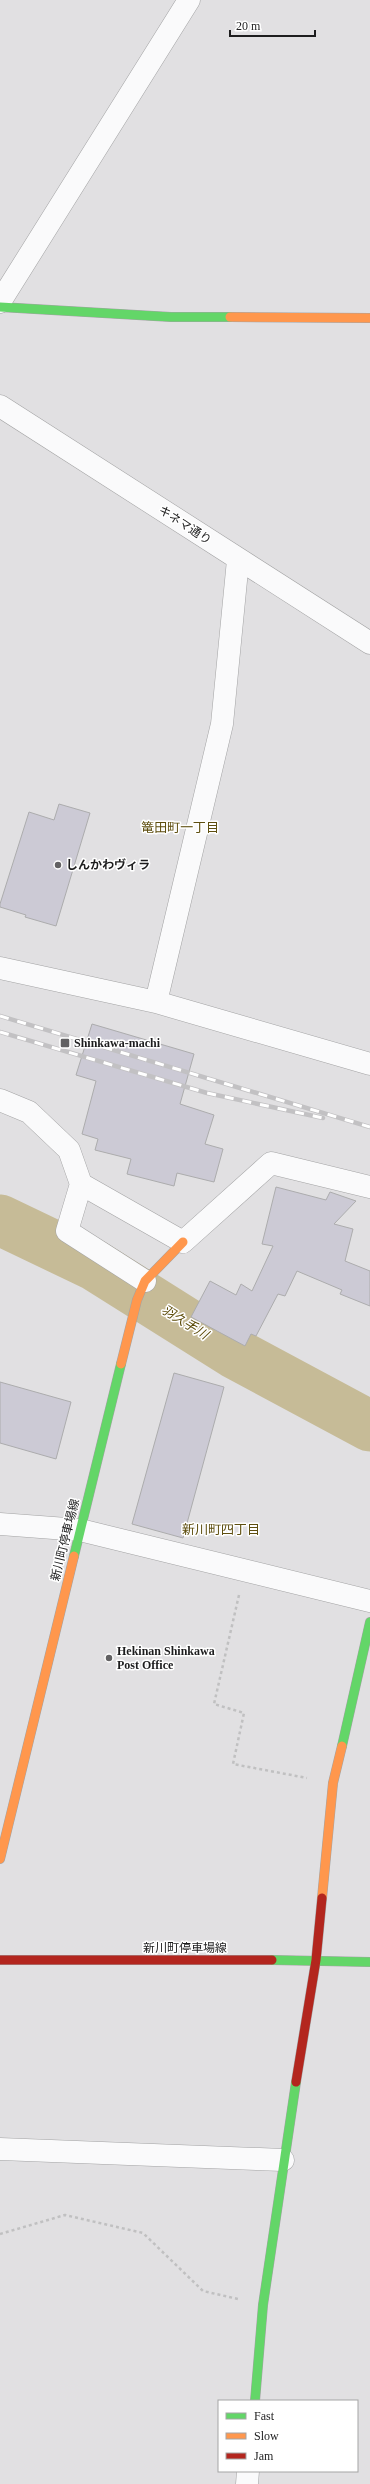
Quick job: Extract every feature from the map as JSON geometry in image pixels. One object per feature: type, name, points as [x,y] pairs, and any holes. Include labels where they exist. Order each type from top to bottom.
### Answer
[{"type":"street","points":[[0,302],[189,0]]},
{"type":"street","points":[[0,307],[171,317],[370,318]]},
{"type":"street","name":"キネマ通り","points":[[0,406],[238,560],[370,643]]},
{"type":"street","points":[[156,1002],[222,724],[238,560]]},
{"type":"street","points":[[0,968],[156,1002],[370,1064]]},
{"type":"street","points":[[0,1100],[29,1112],[69,1150],[81,1184],[67,1231],[145,1281]]},
{"type":"street","points":[[81,1184],[183,1242],[271,1163],[370,1187]]},
{"type":"street","name":"新川町停車場線","points":[[0,1859],[137,1300],[145,1281],[183,1242]]},
{"type":"street","points":[[0,1524],[80,1530],[370,1601]]},
{"type":"street","points":[[254,2400],[263,2305],[283,2160],[316,1960],[333,1783],[370,1622]]},
{"type":"street","name":"新川町停車場線","points":[[0,1960],[316,1960],[370,1962]]},
{"type":"street","points":[[0,2149],[283,2160]]},
{"type":"street","points":[[247,2484],[248,2472]]},
{"type":"path","points":[[245,1570],[214,1704],[244,1713],[233,1764],[333,1783]]},
{"type":"path","points":[[0,2234],[65,2215],[143,2233],[203,2291],[263,2305]]},
{"type":"building","points":[[59,804],[90,813],[56,926],[25,917],[26,915],[0,907],[0,904],[29,812],[54,820]]},
{"type":"building","points":[[92,1024],[194,1054],[180,1104],[214,1115],[205,1144],[223,1149],[214,1182],[177,1173],[174,1186],[127,1174],[131,1159],[95,1150],[98,1139],[82,1134],[96,1081],[76,1075]]},
{"type":"building","points":[[276,1187],[326,1200],[330,1192],[356,1201],[334,1224],[353,1229],[345,1261],[370,1271],[370,1306],[340,1294],[342,1290],[297,1271],[285,1296],[278,1294],[256,1336],[251,1334],[245,1346],[191,1317],[210,1281],[236,1295],[241,1284],[252,1291],[273,1246],[262,1244]]},
{"type":"building","points":[[174,1373],[224,1387],[183,1538],[132,1524]]},
{"type":"building","points":[[0,1382],[71,1402],[56,1459],[0,1443]]},
{"type":"waterway","name":"羽久手川","points":[[0,1220],[94,1265],[234,1353],[370,1426]]},
{"type":"railway","points":[[0,1016],[370,1127]]},
{"type":"railway","points":[[0,1032],[207,1093],[323,1118]]},
{"type":"traffic: fast","points":[[0,307],[171,317],[230,317]]},
{"type":"traffic: fast","points":[[74,1556],[121,1364]]},
{"type":"traffic: fast","points":[[342,1746],[370,1622]]},
{"type":"traffic: fast","points":[[272,1960],[370,1962]]},
{"type":"traffic: fast","points":[[255,2400],[263,2305],[296,2082]]},
{"type":"traffic: slow","points":[[230,317],[370,318]]},
{"type":"traffic: slow","points":[[121,1364],[137,1300],[145,1281],[183,1242]]},
{"type":"traffic: slow","points":[[0,1859],[74,1556]]},
{"type":"traffic: slow","points":[[322,1898],[333,1783],[342,1746]]},
{"type":"traffic: jam","points":[[296,2082],[316,1960],[322,1898]]},
{"type":"traffic: jam","points":[[0,1960],[272,1960]]},
{"type":"place","name":"しんかわヴィラ","points":[[58,865]]},
{"type":"place","name":"Shinkawa-machi","points":[[65,1043]]},
{"type":"place","name":"Hekinan Shinkawa Post Office","points":[[109,1658]]},
{"type":"district","name":"篭田町一丁目","points":[[180,827]]},
{"type":"district","name":"新川町四丁目","points":[[221,1529]]}]
